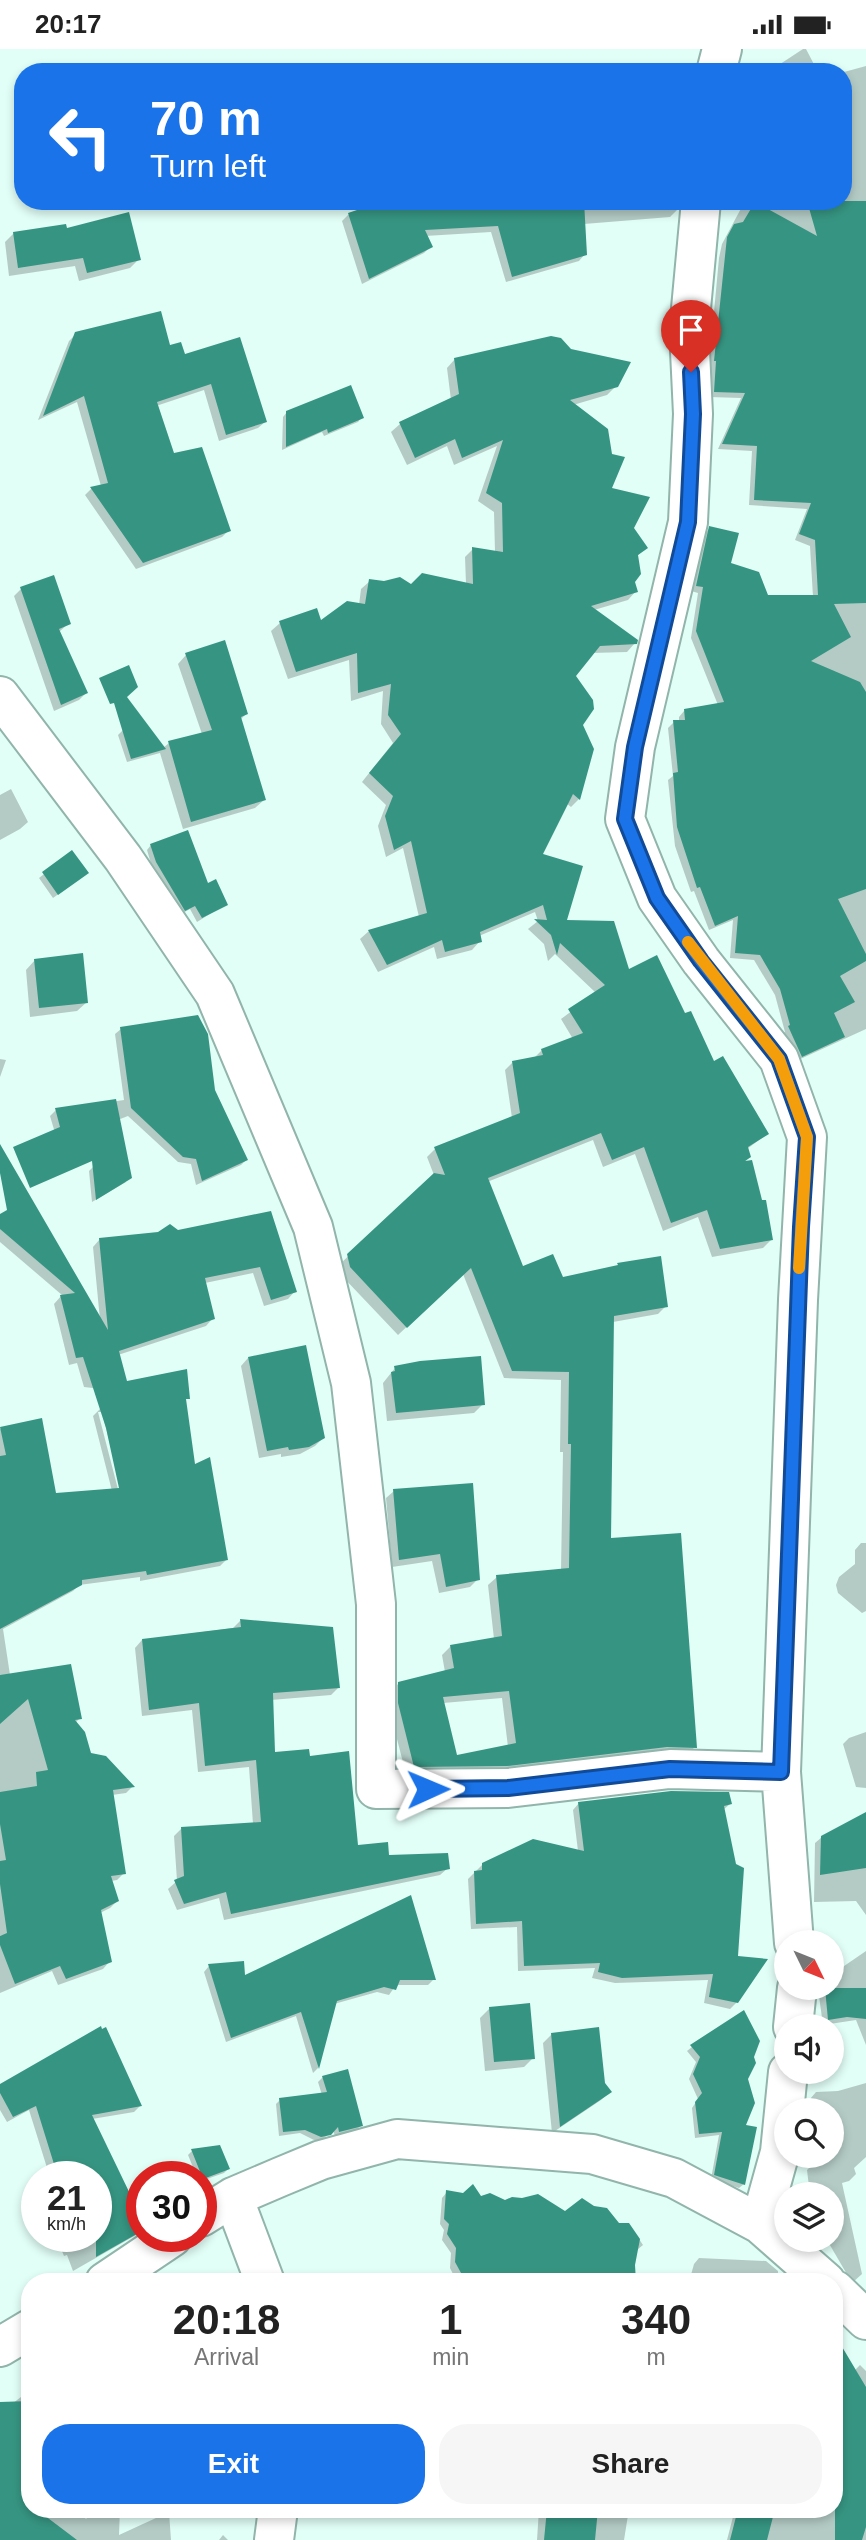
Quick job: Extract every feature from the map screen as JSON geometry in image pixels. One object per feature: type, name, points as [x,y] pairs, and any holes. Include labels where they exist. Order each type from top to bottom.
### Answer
[{"type":"street","points":[[700,210],[690,330],[693,414],[688,522],[635,747],[625,819],[657,898],[701,961],[779,1059],[807,1137],[801,1227],[781,1772],[793,1930]]},
{"type":"street","points":[[0,697],[123,858],[215,993],[313,1227],[351,1383],[373,1576],[376,1604],[376,1789],[508,1788],[670,1769],[781,1772]]},
{"type":"street","points":[[760,2224],[779,2153],[787,2084]]},
{"type":"street","points":[[217,2207],[233,2197],[321,2160],[397,2139],[592,2154],[674,2178],[760,2224],[816,2273]]},
{"type":"street","points":[[233,2197],[262,2273]]},
{"type":"street","points":[[118,2273],[150,2252]]},
{"type":"street","points":[[843,2298],[866,2320]]},
{"type":"street","points":[[0,2347],[21,2334]]},
{"type":"street","points":[[274,2540],[277,2518]]},
{"type":"building","points":[[852,201],[866,201],[866,603],[834,604],[851,637],[811,661],[860,682],[866,692],[866,889],[838,899],[866,954],[866,961],[840,976],[855,1002],[834,1013],[845,1037],[802,1057],[788,1026],[790,1025],[780,989],[760,955],[735,953],[738,916],[715,926],[700,887],[697,888],[677,827],[673,773],[678,772],[673,720],[685,720],[684,709],[724,702],[696,631],[703,587],[696,586],[709,526],[739,533],[731,563],[759,572],[768,595],[818,595],[815,540],[799,534],[811,503],[754,500],[757,446],[722,444],[745,393],[714,392],[714,361],[727,237],[734,224],[743,222],[750,210],[770,210],[817,236],[810,210],[852,210]]},
{"type":"building","points":[[357,210],[584,210],[587,255],[512,277],[498,226],[425,230],[433,247],[369,279],[348,213]]},
{"type":"building","points":[[129,212],[141,260],[87,273],[83,258],[18,268],[13,232],[66,224],[67,228]]},
{"type":"building","points":[[161,311],[170,345],[181,342],[185,354],[240,337],[267,422],[226,435],[211,384],[157,402],[174,453],[202,447],[231,531],[143,563],[90,487],[108,483],[84,396],[43,416],[75,332]]},
{"type":"building","points":[[551,336],[561,338],[571,349],[631,362],[618,387],[570,400],[608,429],[612,454],[625,457],[612,488],[650,497],[634,528],[648,548],[638,555],[641,574],[635,582],[638,592],[591,606],[638,640],[637,644],[600,646],[576,676],[593,700],[594,709],[583,725],[594,749],[580,800],[573,794],[543,854],[583,866],[567,920],[614,921],[629,969],[657,955],[685,1013],[691,1011],[714,1061],[723,1056],[769,1134],[748,1147],[751,1157],[745,1161],[752,1160],[762,1200],[766,1200],[773,1240],[720,1249],[707,1210],[671,1223],[644,1147],[612,1160],[601,1133],[488,1178],[523,1266],[553,1254],[563,1277],[618,1265],[617,1263],[661,1256],[668,1307],[614,1316],[611,1538],[681,1533],[697,1748],[667,1747],[507,1766],[414,1767],[398,1703],[398,1682],[454,1668],[450,1645],[502,1636],[496,1575],[569,1568],[569,1372],[512,1371],[471,1268],[407,1328],[350,1267],[347,1254],[434,1173],[445,1175],[434,1147],[520,1113],[512,1061],[543,1055],[541,1049],[583,1033],[568,1009],[605,985],[560,943],[557,955],[551,935],[534,919],[547,920],[543,905],[480,932],[482,942],[445,952],[442,940],[387,965],[368,930],[427,913],[411,841],[394,850],[385,816],[393,796],[369,773],[401,734],[388,715],[391,684],[358,693],[357,653],[296,672],[279,621],[317,608],[321,620],[347,601],[365,604],[369,579],[384,581],[400,577],[411,584],[422,573],[473,584],[472,547],[503,552],[502,503],[486,493],[503,440],[462,458],[455,439],[415,458],[399,422],[459,394],[454,358]],"holes":[[[509,1691],[516,1743],[457,1755],[443,1697]]]},
{"type":"building","points":[[351,385],[364,418],[328,433],[327,429],[286,447],[286,411]]},
{"type":"building","points":[[54,575],[71,624],[59,629],[88,693],[61,705],[20,587]]},
{"type":"building","points":[[225,640],[248,714],[241,717],[266,800],[191,822],[168,741],[212,730],[185,653]]},
{"type":"building","points":[[129,665],[138,687],[127,697],[166,749],[131,759],[114,703],[110,704],[99,678]]},
{"type":"building","points":[[188,830],[208,883],[216,879],[228,905],[202,918],[195,906],[185,911],[156,862],[150,844]]},
{"type":"building","points":[[72,850],[89,873],[58,895],[42,872]]},
{"type":"building","points":[[83,953],[88,1003],[39,1008],[34,959]]},
{"type":"building","points":[[198,1015],[208,1034],[215,1090],[248,1160],[202,1181],[196,1159],[183,1157],[131,1108],[120,1027]]},
{"type":"building","points":[[116,1099],[132,1178],[96,1200],[92,1161],[30,1188],[13,1147],[60,1127],[55,1108]]},
{"type":"building","points":[[0,1144],[108,1330],[99,1238],[158,1232],[170,1224],[178,1230],[271,1211],[297,1292],[271,1300],[260,1267],[205,1278],[215,1319],[119,1351],[127,1381],[187,1369],[190,1399],[186,1399],[195,1464],[210,1457],[228,1560],[147,1575],[146,1571],[82,1580],[82,1585],[0,1629],[0,1456],[6,1455],[0,1427],[42,1418],[56,1493],[119,1488],[106,1428],[83,1357],[76,1358],[60,1295],[75,1293],[0,1229],[0,1214],[7,1210],[0,1173]]},
{"type":"building","points":[[306,1345],[325,1438],[309,1447],[267,1451],[248,1357]]},
{"type":"building","points":[[481,1356],[485,1405],[396,1413],[391,1372],[395,1371],[394,1366]]},
{"type":"building","points":[[473,1483],[480,1580],[446,1587],[440,1554],[399,1560],[393,1489]]},
{"type":"building","points":[[240,1619],[333,1627],[340,1688],[273,1693],[275,1752],[309,1749],[310,1756],[349,1751],[358,1845],[388,1842],[389,1855],[448,1853],[450,1869],[231,1914],[226,1892],[184,1904],[174,1880],[184,1876],[181,1827],[261,1822],[256,1760],[205,1766],[199,1703],[149,1710],[142,1639],[241,1627]]},
{"type":"building","points":[[71,1664],[82,1719],[75,1720],[85,1732],[91,1753],[106,1756],[135,1787],[113,1790],[126,1874],[111,1876],[119,1901],[101,1910],[112,1962],[66,1979],[60,1966],[15,1984],[0,1945],[0,1936],[7,1933],[0,1884],[0,1861],[6,1860],[0,1824],[0,1792],[37,1786],[36,1772],[48,1770],[28,1699],[0,1724],[0,1675]]},
{"type":"building","points":[[671,1791],[729,1792],[732,1804],[724,1806],[736,1864],[744,1868],[738,1956],[768,1959],[738,2003],[709,1997],[713,1974],[622,1978],[598,1972],[600,1963],[524,1966],[522,1921],[476,1924],[474,1871],[482,1870],[482,1863],[533,1839],[584,1851],[578,1802]]},
{"type":"building","points":[[866,1812],[866,1868],[820,1875],[821,1836]]},
{"type":"building","points":[[411,1895],[436,1980],[400,1980],[396,1990],[384,1987],[337,2001],[319,2069],[301,2012],[231,2038],[208,1964],[244,1961],[245,1975]]},
{"type":"building","points":[[844,1988],[866,1988],[866,2019],[844,2017],[844,2014],[827,2014],[826,2000],[844,2000]]},
{"type":"building","points":[[530,2003],[535,2059],[494,2062],[489,2007]]},
{"type":"building","points":[[744,2010],[760,2041],[754,2057],[756,2063],[748,2079],[755,2103],[746,2125],[757,2127],[745,2185],[714,2175],[722,2132],[699,2134],[695,2102],[702,2093],[693,2074],[700,2057],[690,2045]]},
{"type":"building","points":[[101,2026],[102,2029],[106,2027],[142,2106],[92,2115],[126,2185],[126,2240],[112,2248],[112,2161],[53,2161],[36,2106],[13,2117],[0,2093],[0,2084]]},
{"type":"building","points":[[599,2027],[605,2083],[612,2092],[560,2127],[551,2033]]},
{"type":"building","points":[[348,2069],[363,2126],[339,2132],[338,2127],[331,2135],[321,2137],[305,2130],[283,2132],[279,2098],[327,2092],[322,2076]]},
{"type":"building","points":[[220,2145],[230,2169],[217,2174],[217,2161],[196,2161],[191,2149]]},
{"type":"building","points":[[473,2184],[481,2196],[490,2193],[505,2200],[538,2194],[565,2211],[582,2198],[594,2206],[607,2208],[619,2223],[629,2223],[640,2239],[635,2273],[461,2273],[455,2262],[456,2248],[447,2234],[449,2224],[444,2219],[446,2190],[463,2193]]},
{"type":"building","points":[[843,2348],[866,2387],[866,2527],[862,2540],[835,2540],[835,2518],[843,2518]]},
{"type":"building","points":[[21,2401],[21,2518],[48,2518],[77,2540],[0,2540],[0,2402]]},
{"type":"building","points":[[546,2518],[597,2518],[595,2540],[544,2540]]},
{"type":"building","points":[[736,2518],[773,2518],[767,2540],[730,2540]]},
{"type":"slow traffic","points":[[688,942],[779,1059],[807,1137],[799,1268]]},
{"type":"route","points":[[428,1789],[508,1788],[670,1769],[781,1772],[801,1227],[807,1137],[779,1059],[701,961],[657,898],[625,819],[635,747],[688,522],[693,414],[691,372]]}]
